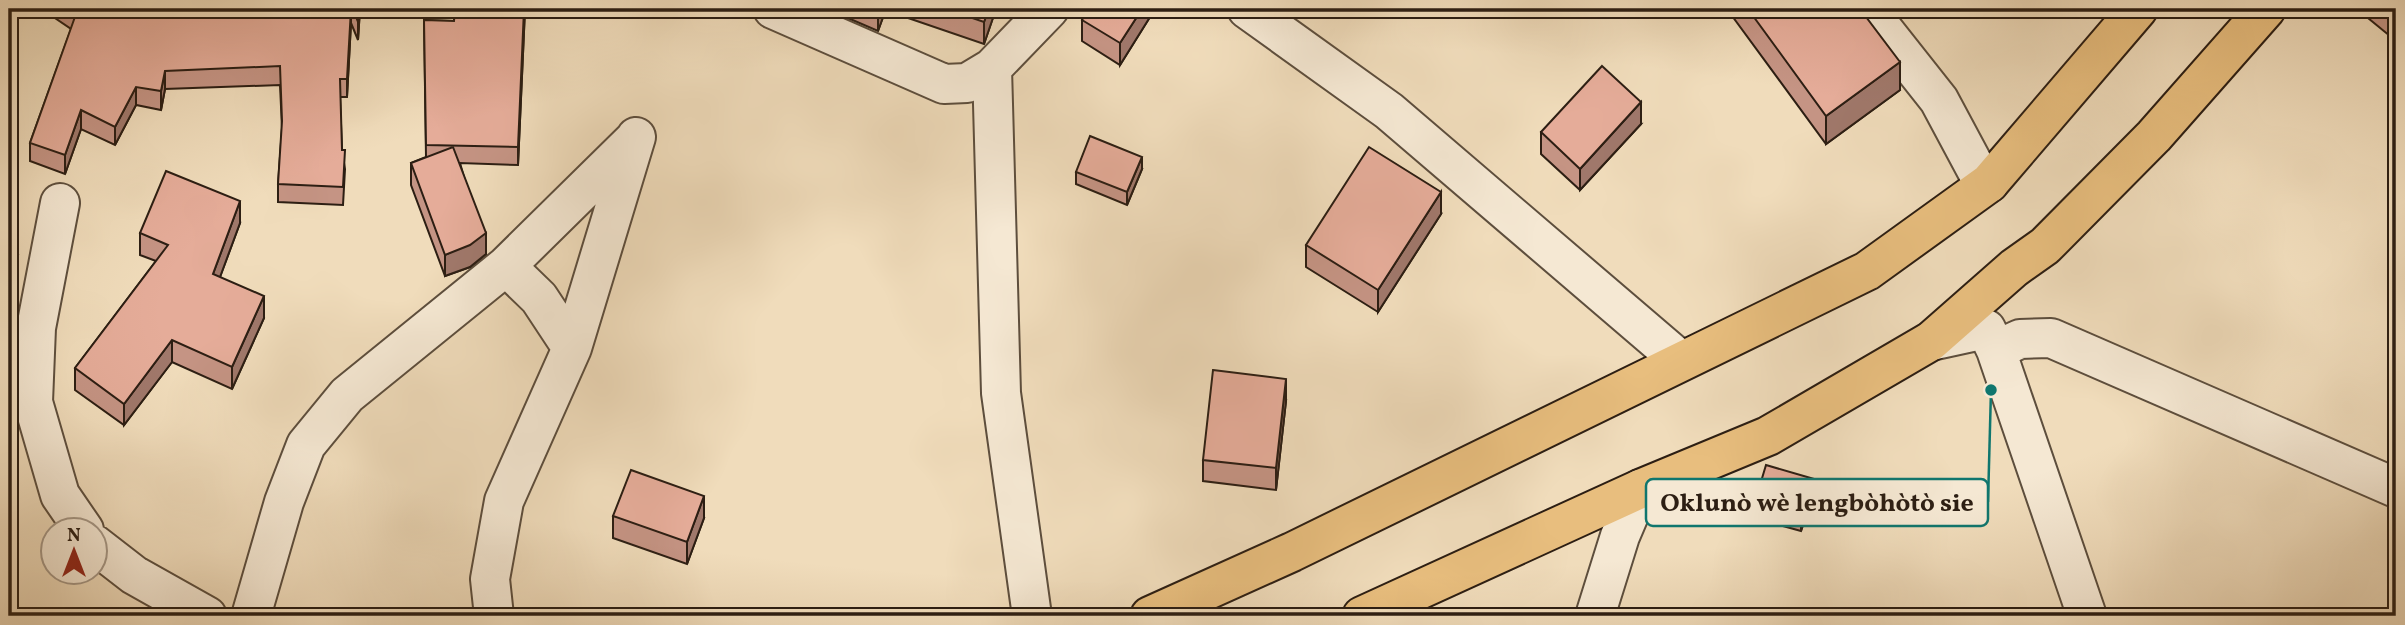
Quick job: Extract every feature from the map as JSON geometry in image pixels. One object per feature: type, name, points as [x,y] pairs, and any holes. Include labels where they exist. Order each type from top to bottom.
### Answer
[{"type":"main road","points":[[1150,616],[1292,552],[1867,271],[1989,183],[2138,9]]},
{"type":"main road","points":[[1362,616],[1640,489],[1768,436],[1931,341],[2014,268],[2045,246],[2145,145],[2266,9]]},
{"type":"street","points":[[773,9],[944,84],[967,83],[992,68],[1049,9]]},
{"type":"street","points":[[1248,9],[1390,111],[1681,361]]},
{"type":"street","points":[[1867,9],[1939,100],[1977,171],[1989,183]]},
{"type":"street","points":[[992,68],[1001,393],[1032,616]]},
{"type":"street","points":[[251,616],[284,502],[306,445],[347,395],[506,266],[636,138],[572,348],[504,501],[490,579],[494,616]]},
{"type":"street","points":[[60,203],[36,328],[33,402],[60,495],[74,516]]},
{"type":"street","points":[[506,266],[539,298],[572,348]]},
{"type":"street","points":[[2014,268],[1991,340],[2087,616]]},
{"type":"street","points":[[1931,341],[2051,338],[2396,488]]},
{"type":"street","points":[[1595,616],[1620,536],[1640,489]]},
{"type":"street","points":[[108,555],[134,575],[207,616]]},
{"type":"building","points":[[69,9],[351,9],[347,79],[340,79],[342,150],[345,150],[343,187],[278,184],[282,121],[280,66],[165,71],[161,91],[136,87],[115,127],[81,110],[65,155],[30,143],[76,14]]},
{"type":"building","points":[[353,9],[359,9],[358,22]]},
{"type":"building","points":[[455,9],[524,9],[518,147],[426,145],[424,20],[454,21]]},
{"type":"building","points":[[946,9],[989,9],[984,22]]},
{"type":"building","points":[[1088,9],[1142,9],[1120,43],[1082,20]]},
{"type":"building","points":[[1748,9],[1860,9],[1900,62],[1826,116]]},
{"type":"building","points":[[2383,9],[2396,9],[2396,19]]},
{"type":"building","points":[[1602,66],[1641,102],[1580,169],[1541,132]]},
{"type":"building","points":[[1090,136],[1142,157],[1127,192],[1076,172]]},
{"type":"building","points":[[453,147],[486,233],[470,245],[445,255],[411,163]]},
{"type":"building","points":[[1369,147],[1441,192],[1378,290],[1306,245]]},
{"type":"building","points":[[166,171],[240,201],[213,274],[264,296],[232,367],[172,340],[124,404],[75,368],[168,245],[140,233]]},
{"type":"building","points":[[9,250],[18,255],[9,275]]},
{"type":"building","points":[[1213,370],[1286,379],[1276,468],[1203,460]]},
{"type":"building","points":[[1766,465],[1814,479],[1801,519],[1754,505]]},
{"type":"building","points":[[631,470],[704,496],[687,542],[613,516]]},
{"type":"place","name":"Oklunò wè lengbòhòtò sie","points":[[1991,390]]}]
